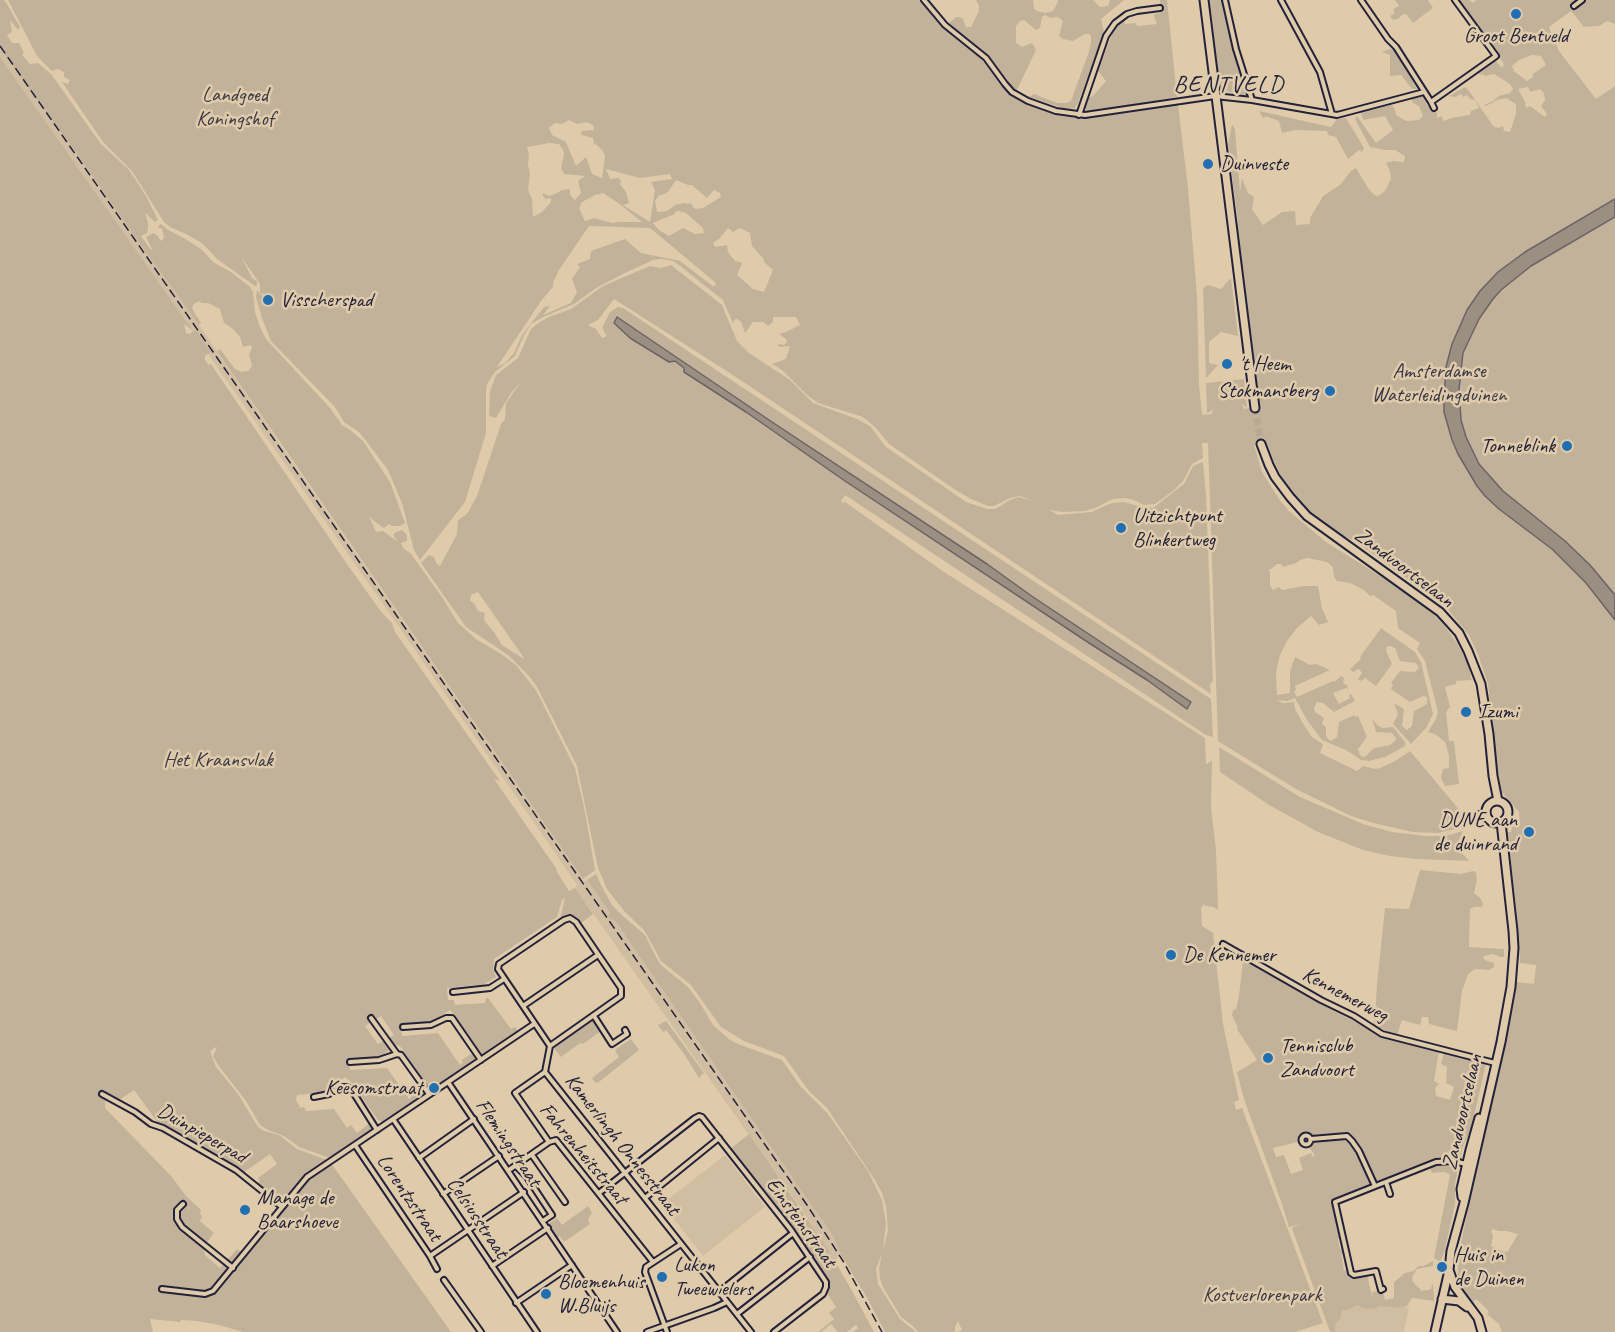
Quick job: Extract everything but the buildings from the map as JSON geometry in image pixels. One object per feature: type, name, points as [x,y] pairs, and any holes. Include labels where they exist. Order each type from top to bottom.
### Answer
[{"type":"main road","points":[[1203,0],[1254,408]]},
{"type":"main road","name":"Zandvoortselaan","points":[[1261,444],[1280,484],[1307,516],[1440,612],[1459,633],[1481,684],[1489,734],[1495,802]]},
{"type":"main road","points":[[1495,802],[1505,806],[1507,812],[1505,818],[1498,823],[1488,819],[1486,813],[1488,806],[1495,802]]},
{"type":"main road","name":"Zandvoortselaan","points":[[1449,1270],[1451,1251],[1462,1208],[1461,1189],[1470,1165],[1511,987],[1514,948],[1506,867],[1498,823]]},
{"type":"main road","points":[[1435,1332],[1449,1270]]},
{"type":"main road","points":[[1449,1270],[1455,1287],[1475,1313],[1482,1332]]},
{"type":"main road","points":[[1442,1299],[1459,1302],[1475,1313]]},
{"type":"street","points":[[924,0],[945,25],[986,58],[1012,92],[1042,107],[1056,111],[1079,115],[1215,96],[1337,115],[1424,92]]},
{"type":"street","points":[[1225,0],[1236,49],[1252,100]]},
{"type":"street","points":[[1281,0],[1320,72],[1332,114]]},
{"type":"street","points":[[1360,0],[1388,39],[1396,46],[1434,108]]},
{"type":"street","points":[[1431,102],[1496,56],[1455,0]]},
{"type":"street","points":[[1574,6],[1582,0]]},
{"type":"street","points":[[1079,115],[1106,36],[1115,23],[1127,14],[1160,8]]},
{"type":"street","points":[[1476,815],[1486,813]]},
{"type":"street","points":[[570,918],[576,922],[598,955],[621,988],[621,996],[550,1046],[504,979],[498,967],[499,964],[570,918]]},
{"type":"street","name":"Kennemerweg","points":[[1223,944],[1321,1000],[1354,1016],[1382,1034],[1494,1062]]},
{"type":"street","points":[[523,1006],[598,955]]},
{"type":"street","points":[[453,992],[490,988],[504,979]]},
{"type":"street","points":[[594,1016],[612,1044],[627,1034],[624,1030]]},
{"type":"street","points":[[371,1018],[429,1095]]},
{"type":"street","points":[[403,1027],[431,1025],[452,1018],[481,1060]]},
{"type":"street","points":[[162,1289],[205,1294],[215,1290],[307,1177],[534,1024]]},
{"type":"street","name":"Kamerlingh Onnesstraat","points":[[550,1046],[545,1072],[751,1332]]},
{"type":"street","points":[[350,1062],[379,1060],[397,1054]]},
{"type":"street","name":"Fahrenheitstraat","points":[[545,1072],[515,1093],[549,1142],[556,1140],[653,1262]]},
{"type":"street","name":"Flemingstraat","points":[[448,1082],[617,1332]]},
{"type":"street","points":[[315,1097],[329,1094],[341,1087],[351,1089],[377,1130]]},
{"type":"street","name":"Duinpieperpad","points":[[102,1094],[135,1112],[151,1124],[163,1128],[236,1170],[282,1207]]},
{"type":"street","name":"Einsteinstraat","points":[[626,1174],[698,1116],[702,1117],[793,1233],[826,1282],[826,1290],[823,1294],[774,1332]]},
{"type":"street","name":"Celsiusstraat","points":[[393,1119],[537,1332]]},
{"type":"street","points":[[419,1158],[474,1119]]},
{"type":"street","points":[[1311,1139],[1347,1136],[1359,1150],[1375,1186]]},
{"type":"street","points":[[645,1198],[719,1138]]},
{"type":"street","points":[[509,1170],[549,1142]]},
{"type":"street","name":"Lorentzstraat","points":[[354,1145],[437,1269]]},
{"type":"street","points":[[532,1155],[565,1202]]},
{"type":"street","points":[[443,1194],[499,1156]]},
{"type":"street","points":[[1383,1289],[1381,1290],[1376,1271],[1354,1275],[1351,1273],[1335,1202],[1436,1162],[1454,1161],[1470,1165]]},
{"type":"street","name":"Flemingstraat","points":[[516,1166],[527,1177],[552,1215],[543,1221]]},
{"type":"street","points":[[599,1193],[626,1174]]},
{"type":"street","points":[[1386,1182],[1390,1194]]},
{"type":"street","points":[[430,1256],[524,1192]]},
{"type":"street","points":[[183,1204],[177,1210],[177,1219],[183,1227],[233,1269]]},
{"type":"street","points":[[492,1266],[548,1228]]},
{"type":"street","points":[[719,1292],[793,1233]]},
{"type":"street","points":[[667,1332],[645,1272],[653,1262],[681,1244]]},
{"type":"street","points":[[737,1314],[810,1257]]},
{"type":"street","points":[[516,1303],[572,1265]]},
{"type":"street","points":[[444,1280],[481,1332]]},
{"type":"street","points":[[647,1332],[727,1302]]},
{"type":"shaded area","points":[[0,48],[199,325],[584,881],[587,880],[610,913],[608,917],[616,922],[789,1170],[833,1236],[841,1255],[834,1261],[804,1213],[575,888],[577,885],[397,624],[0,57]]},
{"type":"shaded area","points":[[1615,199],[1615,217],[1531,266],[1493,299],[1479,319],[1463,353],[1459,389],[1461,420],[1466,437],[1479,464],[1503,491],[1565,541],[1590,565],[1615,595],[1615,620],[1586,583],[1552,549],[1499,509],[1477,486],[1452,440],[1444,412],[1444,398],[1446,367],[1452,344],[1467,310],[1480,291],[1498,272],[1525,252]]},
{"type":"shaded area","points":[[617,317],[1191,702],[1187,709],[1147,680],[684,372],[684,368],[675,361],[669,362],[630,338],[614,323]]},
{"type":"shaded area","points":[[725,1155],[765,1207],[703,1256],[662,1204]]},
{"type":"shaded area","points":[[1371,1300],[1409,1308],[1404,1332],[1331,1332],[1325,1314]]},
{"type":"green space","points":[[0,0],[4,0],[7,4],[20,27],[18,30],[10,20],[12,32],[7,35],[12,43],[19,43],[24,53],[22,55],[30,64],[38,63],[51,74],[101,144],[129,170],[146,196],[158,220],[155,222],[145,213],[148,228],[147,233],[141,236],[151,250],[146,237],[153,233],[161,241],[164,238],[162,228],[158,226],[161,224],[201,249],[213,262],[250,287],[253,292],[255,312],[266,339],[330,408],[342,425],[363,441],[390,482],[405,523],[400,526],[389,524],[384,528],[369,516],[376,532],[383,531],[398,542],[393,535],[402,530],[407,535],[407,541],[401,543],[403,548],[411,554],[458,623],[476,639],[516,665],[535,689],[575,768],[595,870],[583,879],[217,351],[220,349],[235,369],[241,372],[248,371],[252,366],[249,354],[251,345],[243,347],[240,337],[224,323],[220,309],[200,301],[192,307],[201,323],[199,325],[0,48]]},
{"type":"green space","points":[[8,0],[919,0],[939,24],[982,60],[1009,93],[1031,106],[1060,116],[1080,118],[1178,105],[1197,296],[1202,415],[1212,414],[1213,410],[1207,413],[1206,383],[1244,379],[1247,408],[1242,404],[1244,409],[1260,406],[1228,145],[1232,124],[1235,129],[1240,192],[1242,178],[1248,193],[1254,197],[1252,209],[1263,225],[1282,212],[1295,211],[1296,225],[1310,224],[1310,218],[1323,196],[1340,185],[1351,171],[1356,168],[1368,188],[1378,196],[1385,191],[1391,179],[1386,163],[1404,162],[1405,156],[1395,150],[1370,147],[1355,119],[1357,116],[1376,143],[1393,130],[1385,116],[1363,120],[1361,112],[1392,105],[1396,115],[1406,121],[1419,120],[1423,116],[1419,106],[1411,99],[1422,96],[1427,105],[1437,113],[1437,118],[1441,116],[1444,121],[1470,115],[1471,111],[1479,108],[1475,100],[1470,99],[1467,95],[1463,97],[1461,94],[1455,97],[1449,96],[1465,87],[1469,91],[1494,127],[1503,126],[1504,131],[1510,132],[1516,114],[1516,104],[1506,98],[1484,105],[1499,96],[1510,93],[1513,89],[1510,84],[1494,74],[1485,76],[1478,72],[1495,60],[1502,68],[1504,64],[1459,0],[1469,0],[1473,3],[1476,0],[1579,0],[1569,6],[1571,10],[1588,0],[1615,0],[1615,24],[1607,21],[1599,26],[1584,27],[1571,11],[1549,27],[1559,51],[1596,99],[1615,86],[1615,1332],[1502,1332],[1499,1324],[1487,1314],[1489,1312],[1486,1308],[1476,1299],[1473,1302],[1460,1284],[1458,1259],[1460,1248],[1512,999],[1517,982],[1534,984],[1536,965],[1520,963],[1510,843],[1507,832],[1511,832],[1512,827],[1520,825],[1519,812],[1500,790],[1488,684],[1469,635],[1445,606],[1356,542],[1332,530],[1303,505],[1285,484],[1267,443],[1254,445],[1262,472],[1289,511],[1326,542],[1393,584],[1433,614],[1457,643],[1468,664],[1472,680],[1456,681],[1456,684],[1445,687],[1450,707],[1446,712],[1449,741],[1454,741],[1459,784],[1445,786],[1441,778],[1443,769],[1449,768],[1449,755],[1445,742],[1435,734],[1428,732],[1438,712],[1425,661],[1417,649],[1420,643],[1398,628],[1396,611],[1364,590],[1350,583],[1337,581],[1333,567],[1327,562],[1307,558],[1283,567],[1277,564],[1269,569],[1270,586],[1273,590],[1279,587],[1282,590],[1318,586],[1322,608],[1328,622],[1319,625],[1311,616],[1287,641],[1277,667],[1277,695],[1290,693],[1290,671],[1295,657],[1310,665],[1316,664],[1330,670],[1295,686],[1294,691],[1297,697],[1334,682],[1341,676],[1349,691],[1346,688],[1333,693],[1339,704],[1350,698],[1351,694],[1355,701],[1334,712],[1323,703],[1317,702],[1315,712],[1324,718],[1322,724],[1326,727],[1326,736],[1329,740],[1337,737],[1339,722],[1354,715],[1358,716],[1367,737],[1358,749],[1362,757],[1374,748],[1390,745],[1396,738],[1392,733],[1376,732],[1372,719],[1383,728],[1393,727],[1405,742],[1405,746],[1385,757],[1369,761],[1361,760],[1346,750],[1322,740],[1307,720],[1295,698],[1287,701],[1276,700],[1283,703],[1294,702],[1295,709],[1305,727],[1312,737],[1323,744],[1320,753],[1357,771],[1363,766],[1380,768],[1410,751],[1472,825],[1438,833],[1413,832],[1351,816],[1296,789],[1218,741],[1208,443],[1202,443],[1203,458],[1192,464],[1183,481],[1155,504],[1144,505],[1125,498],[1113,499],[1085,511],[1049,510],[1058,515],[1091,512],[1112,503],[1124,502],[1153,508],[1184,484],[1193,466],[1203,462],[1213,681],[1210,684],[1211,694],[739,379],[614,299],[598,320],[588,325],[596,329],[602,338],[607,336],[603,326],[610,312],[618,307],[623,308],[1211,699],[1213,737],[1206,735],[845,495],[841,501],[944,572],[1205,738],[1206,764],[1212,761],[1211,807],[1216,850],[1218,906],[1217,910],[1204,904],[1201,908],[1202,926],[1213,933],[1223,1024],[1239,1100],[1234,1102],[1236,1110],[1242,1108],[1323,1323],[1295,1332],[958,1332],[962,1330],[958,1321],[955,1332],[918,1332],[901,1317],[883,1287],[879,1269],[882,1253],[876,1269],[878,1284],[900,1319],[916,1332],[885,1332],[841,1255],[833,1236],[616,922],[608,917],[610,913],[587,880],[596,874],[612,905],[645,935],[661,965],[688,987],[713,1025],[730,1040],[782,1060],[801,1087],[828,1114],[868,1171],[882,1200],[886,1223],[883,1251],[888,1230],[886,1206],[873,1177],[827,1108],[809,1091],[784,1056],[744,1041],[721,1027],[691,985],[661,961],[644,930],[625,912],[607,889],[598,868],[577,766],[537,687],[508,655],[466,627],[421,563],[429,555],[434,557],[440,566],[457,534],[458,520],[467,514],[477,496],[501,424],[505,419],[506,403],[521,382],[511,393],[496,418],[489,416],[490,391],[496,375],[518,358],[531,329],[549,317],[571,309],[603,286],[650,266],[661,268],[671,265],[722,305],[737,341],[749,353],[790,380],[813,403],[870,426],[886,447],[966,502],[987,509],[995,509],[1019,497],[1035,502],[1020,496],[988,506],[971,499],[889,444],[863,417],[818,403],[782,370],[772,364],[786,359],[790,346],[780,347],[777,344],[784,345],[787,342],[779,334],[800,325],[796,317],[773,317],[773,322],[768,326],[763,322],[753,322],[745,333],[741,322],[736,318],[733,323],[723,300],[673,261],[661,259],[653,260],[627,272],[596,288],[574,304],[531,324],[515,356],[495,372],[488,382],[486,433],[465,502],[420,560],[414,550],[402,503],[388,470],[359,432],[344,422],[335,407],[271,341],[256,297],[257,290],[264,298],[266,295],[260,293],[260,284],[242,258],[252,278],[257,281],[257,285],[255,286],[217,259],[203,244],[164,222],[132,171],[103,142],[62,82],[68,84],[70,80],[64,77],[64,72],[58,69],[52,71],[37,56]],"holes":[[[1532,55],[1541,56],[1546,65],[1527,81],[1514,71],[1512,66],[1519,60]],[[1528,87],[1530,92],[1540,89],[1544,93],[1545,100],[1541,106],[1547,114],[1545,117],[1525,105],[1518,89]],[[569,120],[577,124],[586,122],[593,125],[594,130],[581,131],[582,135],[593,138],[594,144],[603,151],[605,157],[602,178],[592,174],[586,157],[576,166],[566,142],[552,135],[549,128],[555,123],[562,124]],[[549,143],[559,144],[564,154],[561,168],[564,174],[585,176],[578,181],[581,193],[575,200],[570,195],[570,189],[549,196],[543,193],[546,199],[551,198],[551,202],[542,212],[533,217],[532,199],[528,190],[528,147]],[[606,169],[640,178],[670,174],[672,179],[651,182],[655,190],[650,222],[623,205],[629,203],[626,192],[620,184],[619,178],[610,179]],[[676,180],[692,185],[707,198],[714,190],[720,193],[721,197],[703,208],[696,209],[692,204],[684,203],[675,205],[667,211],[657,212],[655,201],[659,195],[668,192]],[[603,193],[642,222],[612,223],[594,218],[585,221],[579,208],[582,202]],[[678,211],[686,213],[703,228],[704,233],[695,234],[683,228],[669,236],[653,223]],[[589,226],[650,228],[716,283],[714,287],[680,261],[641,253],[625,239],[591,251],[590,259],[577,264],[580,267],[572,279],[577,292],[571,303],[543,315],[550,306],[544,307],[522,335],[514,353],[505,363],[497,367],[541,301],[553,287],[559,270]],[[728,228],[733,232],[740,228],[750,233],[752,246],[773,270],[764,292],[753,289],[737,275],[742,263],[735,261],[728,252],[727,245],[715,247],[713,243]],[[618,317],[1191,702],[1187,709],[1147,680],[684,372],[684,368],[630,338]],[[478,592],[524,659],[502,645],[485,622],[485,613],[478,611],[474,603],[470,601],[471,595]],[[1493,1229],[1518,1234],[1508,1251],[1504,1252],[1491,1246]]]},
{"type":"green space","points":[[976,0],[1033,0],[1034,9],[1045,13],[1053,11],[1058,0],[1093,0],[1100,7],[1108,6],[1110,0],[1124,0],[1101,19],[1104,32],[1078,103],[1075,108],[1066,109],[1029,97],[1034,94],[1057,103],[1071,101],[1088,54],[1091,36],[1085,34],[1073,41],[1063,39],[1059,36],[1063,21],[1058,17],[1051,18],[1045,15],[1042,17],[1040,28],[1036,30],[1024,20],[1020,21],[1016,26],[1016,43],[1022,47],[1032,43],[1036,50],[1016,92],[1003,79],[989,58],[948,24],[956,17],[960,17],[966,27],[971,27],[979,11]]},
{"type":"green space","points":[[1160,0],[1167,0],[1177,97],[1086,111],[1088,98],[1093,96],[1106,81],[1098,71],[1114,29],[1124,20],[1125,24],[1136,23],[1137,26],[1157,24],[1154,16],[1161,13]]},
{"type":"green space","points":[[1206,0],[1223,0],[1230,35],[1248,96],[1225,91],[1224,93],[1219,90]]},
{"type":"green space","points":[[1395,0],[1428,0],[1433,8],[1413,23],[1406,14],[1393,20],[1390,16],[1399,6]]},
{"type":"green space","points":[[1390,49],[1396,53],[1417,89],[1412,89],[1401,75],[1390,76],[1390,55],[1382,52]]},
{"type":"green space","name":"Het Kraansvlak","points":[[0,57],[192,330],[184,324],[186,333],[189,334],[196,330],[211,352],[205,356],[205,360],[209,365],[211,364],[347,564],[382,613],[392,623],[395,632],[500,781],[494,779],[556,868],[569,891],[575,888],[593,914],[581,923],[577,918],[570,916],[560,920],[565,898],[562,900],[557,917],[494,959],[493,969],[496,977],[478,988],[476,985],[447,988],[448,1000],[454,1000],[455,1005],[485,1003],[488,998],[511,1029],[515,1027],[518,1031],[482,1055],[450,1010],[431,1022],[399,1025],[402,1036],[438,1033],[460,1065],[463,1063],[462,1060],[473,1053],[475,1060],[432,1089],[425,1083],[400,1046],[392,1045],[387,1039],[394,1035],[381,1016],[365,1026],[378,1044],[385,1040],[389,1050],[383,1055],[346,1059],[350,1070],[387,1068],[409,1099],[413,1096],[411,1094],[422,1087],[424,1094],[382,1122],[378,1120],[345,1077],[327,1092],[297,1095],[296,1099],[300,1108],[304,1107],[306,1111],[334,1109],[347,1128],[351,1125],[357,1133],[371,1122],[374,1128],[330,1158],[299,1147],[284,1136],[260,1125],[246,1101],[213,1056],[217,1047],[210,1051],[216,1067],[238,1094],[258,1127],[279,1135],[297,1149],[327,1160],[303,1176],[282,1202],[256,1183],[260,1181],[258,1178],[277,1164],[270,1154],[244,1172],[158,1123],[134,1090],[119,1100],[106,1095],[105,1108],[201,1210],[200,1221],[214,1233],[204,1246],[205,1255],[220,1268],[237,1249],[242,1253],[211,1290],[206,1292],[164,1287],[162,1291],[205,1296],[216,1292],[305,1182],[331,1163],[451,1332],[243,1332],[197,1321],[150,1319],[153,1332],[0,1332]]},
{"type":"green space","points":[[1259,111],[1331,127],[1337,119],[1346,118],[1364,148],[1362,152],[1359,150],[1348,159],[1336,137],[1328,135],[1327,131],[1295,130],[1282,133],[1279,121],[1265,116],[1264,119]]},
{"type":"green space","points":[[1231,278],[1238,336],[1221,332],[1209,342],[1209,363],[1218,365],[1206,378],[1203,288],[1208,285],[1221,289]]},
{"type":"green space","points":[[1381,628],[1415,652],[1421,662],[1433,714],[1426,728],[1411,744],[1393,724],[1398,714],[1394,703],[1404,709],[1402,726],[1407,730],[1412,726],[1414,711],[1427,704],[1427,697],[1423,696],[1410,702],[1391,689],[1393,685],[1391,683],[1400,671],[1415,672],[1419,668],[1416,663],[1400,661],[1395,648],[1387,647],[1386,651],[1392,664],[1376,686],[1365,678],[1361,681],[1358,679],[1362,673],[1359,669],[1353,672],[1350,669],[1361,659],[1360,657]]},
{"type":"green space","points":[[1219,747],[1300,797],[1363,824],[1392,832],[1426,836],[1445,836],[1463,831],[1458,842],[1461,852],[1469,861],[1390,856],[1363,850],[1318,832],[1269,805],[1220,772]]},
{"type":"green space","points":[[1420,870],[1461,874],[1476,872],[1474,893],[1483,903],[1482,907],[1470,909],[1469,947],[1504,949],[1504,957],[1493,954],[1484,956],[1485,960],[1494,963],[1494,967],[1489,970],[1475,969],[1468,974],[1462,991],[1457,1031],[1429,1024],[1428,1017],[1422,1017],[1420,1025],[1402,1020],[1397,1035],[1373,1025],[1385,908],[1409,909]]},
{"type":"green space","points":[[1245,959],[1244,961],[1318,1003],[1374,1031],[1400,1041],[1439,1051],[1434,1081],[1439,1084],[1435,1088],[1436,1096],[1450,1100],[1454,1087],[1446,1083],[1447,1067],[1441,1064],[1444,1052],[1458,1058],[1486,1063],[1471,1130],[1463,1146],[1460,1160],[1443,1158],[1433,1160],[1375,1184],[1361,1153],[1348,1137],[1312,1137],[1304,1134],[1299,1137],[1298,1142],[1273,1148],[1276,1157],[1284,1155],[1291,1174],[1303,1170],[1299,1158],[1311,1153],[1314,1158],[1308,1146],[1313,1142],[1344,1140],[1350,1142],[1360,1159],[1370,1186],[1332,1202],[1341,1238],[1338,1239],[1340,1249],[1343,1249],[1344,1253],[1341,1254],[1344,1270],[1349,1271],[1350,1278],[1367,1275],[1372,1296],[1372,1292],[1383,1292],[1385,1300],[1394,1298],[1394,1282],[1405,1273],[1433,1261],[1433,1266],[1417,1269],[1412,1277],[1413,1282],[1422,1291],[1431,1289],[1433,1285],[1434,1301],[1412,1298],[1407,1306],[1399,1308],[1380,1306],[1367,1309],[1358,1305],[1342,1310],[1340,1320],[1335,1324],[1335,1332],[1329,1329],[1292,1229],[1302,1224],[1289,1227],[1244,1099],[1237,1072],[1257,1060],[1237,1029],[1232,1015],[1233,1010],[1236,1009],[1243,962]]},
{"type":"green space","points":[[593,1020],[601,1031],[561,1057],[554,1048]]},
{"type":"green space","points":[[666,1021],[704,1073],[699,1078],[666,1030],[663,1032],[658,1025]]},
{"type":"green space","points":[[631,1039],[639,1050],[595,1083],[592,1078],[619,1057],[615,1050]]},
{"type":"green space","points":[[749,1134],[827,1248],[874,1332],[853,1332],[858,1328],[856,1325],[847,1332],[838,1332],[831,1324],[818,1332],[834,1319],[829,1313],[836,1307],[827,1293],[830,1283],[793,1228],[730,1149]]},
{"type":"green space","points":[[1439,1165],[1458,1167],[1455,1204],[1440,1262],[1434,1258],[1450,1175],[1445,1172],[1432,1173],[1430,1168]]},
{"type":"green space","points":[[588,1206],[592,1213],[588,1219],[590,1224],[564,1242],[560,1236],[557,1238],[548,1224],[557,1218],[562,1225]]},
{"type":"tunnel","points":[[1255,408],[1261,444]]},
{"type":"railway","points":[[0,46],[807,1205],[843,1261],[882,1332]]},
{"type":"place","name":"Groot Bentveld","points":[[1516,14]]},
{"type":"place","name":"Duinveste","points":[[1208,164]]},
{"type":"place","name":"Visscherspad","points":[[268,300]]},
{"type":"place","name":"'t Heem","points":[[1227,364]]},
{"type":"place","name":"Stokmansberg","points":[[1330,391]]},
{"type":"place","name":"Tonneblink","points":[[1567,446]]},
{"type":"place","name":"Uitzichtpunt Blinkertweg","points":[[1121,528]]},
{"type":"place","name":"Izumi","points":[[1466,712]]},
{"type":"place","name":"DUNE aan de duinrand","points":[[1529,832]]},
{"type":"place","name":"De Kennemer","points":[[1171,955]]},
{"type":"place","name":"Tennisclub Zandvoort","points":[[1268,1058]]},
{"type":"place","name":"Keesomstraat","points":[[434,1088]]},
{"type":"place","name":"Manage de Baarshoeve","points":[[245,1210]]},
{"type":"place","name":"Huis in de Duinen","points":[[1442,1267]]},
{"type":"place","name":"Lukon Tweewielers","points":[[662,1277]]},
{"type":"place","name":"Bloemenhuis W.Bluijs","points":[[546,1294]]},
{"type":"district","name":"BENTVELD","points":[[1229,86]]},
{"type":"park label","name":"Landgoed Koningshof","points":[[235,107]]},
{"type":"park label","name":"Amsterdamse Waterleidingduinen","points":[[1439,383]]},
{"type":"park label","name":"Kostverlorenpark","points":[[1262,1295]]}]
